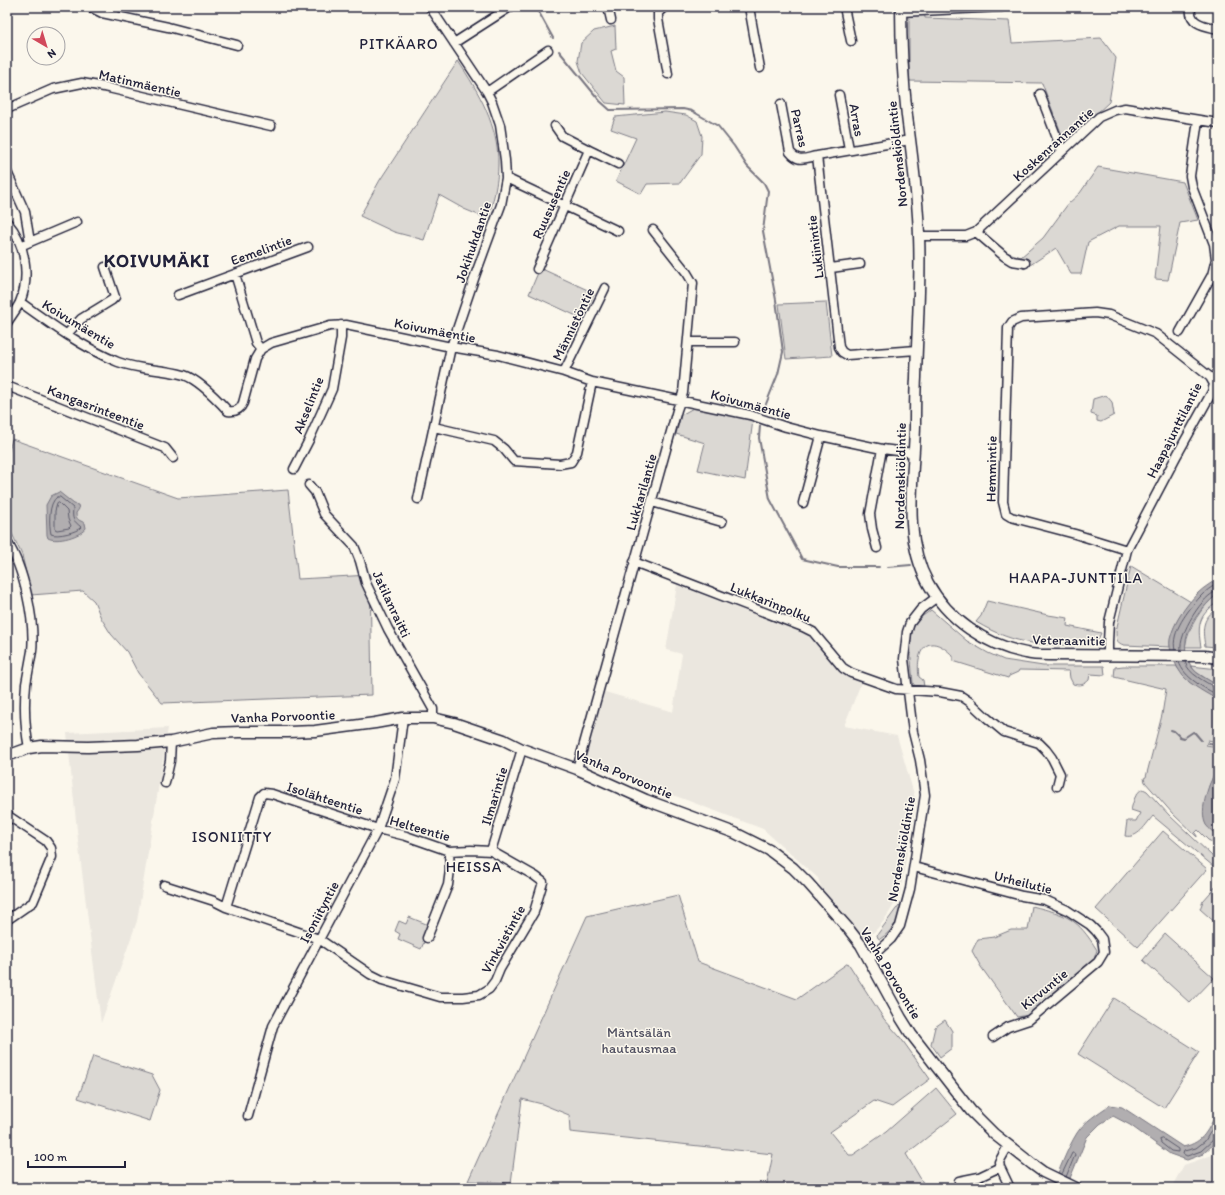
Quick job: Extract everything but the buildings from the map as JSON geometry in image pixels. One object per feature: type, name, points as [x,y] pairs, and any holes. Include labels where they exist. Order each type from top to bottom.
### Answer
[{"type":"main road","name":"Nordenskiöldintie","points":[[901,9],[902,62],[920,236],[920,282],[912,501],[913,537],[919,562],[928,583],[937,597]]},
{"type":"main road","name":"Veteraanitie","points":[[937,597],[946,609],[968,628],[989,641],[1026,654],[1048,656],[1152,655],[1218,658]]},
{"type":"main road","name":"Vanha Porvoontie","points":[[7,756],[29,748],[42,746],[88,747],[138,745],[171,742],[213,733],[315,731],[403,718],[433,718],[454,723],[504,740],[522,749],[577,769],[646,800],[735,832],[769,850],[793,868],[847,927],[861,945],[911,1034],[971,1111],[1008,1146],[1043,1172],[1076,1188]]},
{"type":"street","points":[[90,7],[102,13],[168,27],[237,45]]},
{"type":"street","name":"Jokihuhdantie","points":[[418,499],[451,348],[474,276],[501,205],[506,178],[500,125],[494,107],[487,92],[430,7]]},
{"type":"street","points":[[454,43],[510,7]]},
{"type":"street","points":[[608,7],[611,20]]},
{"type":"street","points":[[749,7],[760,68]]},
{"type":"street","points":[[844,7],[850,41]]},
{"type":"street","points":[[901,9],[1002,7]]},
{"type":"street","points":[[1191,7],[1190,13],[1192,19],[1199,24],[1218,29]]},
{"type":"street","points":[[662,8],[658,13],[658,19],[668,74]]},
{"type":"street","points":[[487,92],[548,50]]},
{"type":"street","name":"Matinmäentie","points":[[7,109],[53,88],[82,83],[271,126]]},
{"type":"street","points":[[1040,94],[1062,151]]},
{"type":"street","name":"Arras","points":[[840,95],[849,149]]},
{"type":"street","name":"Parras","points":[[781,104],[790,152],[795,158],[801,159],[817,156]]},
{"type":"street","name":"Koskenrannantie","points":[[976,232],[1099,117],[1115,110],[1125,108],[1218,123]]},
{"type":"street","points":[[1180,332],[1212,275],[1215,265],[1214,244],[1192,187],[1190,176],[1198,120]]},
{"type":"street","points":[[555,126],[562,136],[618,164]]},
{"type":"street","points":[[817,156],[849,149],[910,140]]},
{"type":"street","name":"Ruususentie","points":[[537,269],[589,150]]},
{"type":"street","name":"Lukiinintie","points":[[817,156],[839,347],[842,352],[847,355],[917,350]]},
{"type":"street","points":[[7,172],[25,212],[30,242]]},
{"type":"street","points":[[506,178],[618,231]]},
{"type":"street","points":[[7,222],[16,234],[21,246],[26,273],[25,286],[20,302],[7,323]]},
{"type":"street","points":[[21,246],[77,222]]},
{"type":"street","name":"Lukkarilantie","points":[[577,769],[677,410],[682,400],[693,283],[687,273],[653,230]]},
{"type":"street","points":[[920,236],[966,236],[976,232],[1012,261],[1025,262]]},
{"type":"street","name":"Eemelintie","points":[[178,295],[308,247]]},
{"type":"street","points":[[830,268],[860,264]]},
{"type":"street","points":[[67,334],[81,319],[115,297],[105,267]]},
{"type":"street","points":[[235,274],[256,343],[261,349]]},
{"type":"street","name":"Männistöntie","points":[[564,372],[605,288]]},
{"type":"street","name":"Koivumäentie","points":[[20,302],[98,353],[135,367],[185,376],[194,380],[228,411],[234,412],[240,409],[256,359],[261,349],[271,343],[330,326],[346,325],[451,348],[498,355],[564,372],[592,382],[750,415],[820,436],[882,449],[914,453]]},
{"type":"street","name":"Haapajunttilantie","points":[[1012,322],[1021,318],[1095,313],[1109,315],[1156,334],[1210,376],[1214,384],[1212,392],[1127,550],[1109,622],[1108,655]]},
{"type":"street","name":"Hemmintie","points":[[1012,322],[1008,328],[1003,502],[1006,514],[1127,550]]},
{"type":"street","name":"Akselintie","points":[[294,469],[332,389],[341,338],[341,325]]},
{"type":"street","points":[[688,342],[735,342]]},
{"type":"street","points":[[434,427],[494,441],[504,449],[514,461],[560,464],[571,462],[577,452],[592,382]]},
{"type":"street","name":"Kangasrinteentie","points":[[7,386],[165,448],[172,458]]},
{"type":"street","points":[[803,503],[820,436]]},
{"type":"street","points":[[877,548],[870,514],[882,449]]},
{"type":"street","name":"Jatilanraitti","points":[[309,485],[315,492],[324,514],[354,546],[366,583],[391,636],[432,709],[433,718]]},
{"type":"street","points":[[652,502],[722,522]]},
{"type":"street","points":[[7,542],[12,549],[21,572],[32,626],[32,650],[26,686],[25,706],[29,748]]},
{"type":"street","name":"Lukkarinpolku","points":[[634,562],[813,632],[843,668],[851,673],[886,686],[908,690],[940,692],[966,698],[1004,732],[1039,743],[1052,758],[1060,774],[1057,786]]},
{"type":"street","name":"Nordenskiöldintie","points":[[869,959],[891,939],[900,926],[906,907],[914,867],[925,795],[920,760],[913,732],[904,658],[907,632],[910,623],[916,615],[937,597]]},
{"type":"street","name":"Isoniityntie","points":[[248,1116],[273,1026],[378,829],[395,779],[403,718]]},
{"type":"street","points":[[165,783],[170,761],[171,742]]},
{"type":"street","name":"Ilmarintie","points":[[491,851],[522,749]]},
{"type":"street","name":"Isolähteentie","points":[[226,907],[260,797],[264,793],[298,802],[378,829]]},
{"type":"street","points":[[7,815],[46,841],[51,848],[52,857],[33,902],[7,920]]},
{"type":"street","name":"Helteentie","points":[[378,829],[406,836],[449,851],[491,851],[543,882]]},
{"type":"street","points":[[427,938],[448,885],[450,870],[449,851]]},
{"type":"street","name":"Urheilutie","points":[[914,867],[1056,904],[1080,917],[1096,931],[1102,939],[1104,952]]},
{"type":"street","name":"Vinkvistintie","points":[[164,886],[214,901],[226,907],[319,939],[370,974],[382,980],[440,997],[463,997],[479,995],[489,989],[495,981],[500,969],[534,912],[543,882]]},
{"type":"street","name":"Kirvuntie","points":[[993,1037],[1008,1027],[1029,1020],[1098,962],[1104,952]]},
{"type":"street","points":[[1008,1146],[1000,1159],[1000,1167],[1010,1188]]},
{"type":"street","points":[[959,1181],[979,1177],[1000,1167]]},
{"type":"shaded area","points":[[677,585],[808,635],[842,670],[861,683],[844,726],[897,736],[916,801],[900,893],[883,922],[875,931],[854,948],[830,900],[822,890],[818,878],[763,829],[583,763],[587,711],[595,689],[673,712],[682,654],[666,650]]},
{"type":"shaded area","points":[[168,728],[137,921],[101,1023],[78,840],[67,733]]},
{"type":"shaded area","points":[[1218,1153],[1218,1188],[1171,1188],[1184,1165]]},
{"type":"green space","points":[[909,7],[924,7],[925,18],[1009,21],[1012,43],[1101,38],[1116,58],[1109,102],[1065,143],[1042,83],[909,81]]},
{"type":"green space","points":[[615,26],[616,49],[611,51],[616,71],[624,77],[625,105],[606,103],[582,73],[578,61],[581,43],[594,31]]},
{"type":"green space","points":[[458,61],[486,110],[495,137],[498,172],[495,192],[488,219],[464,209],[439,195],[424,240],[394,232],[360,216],[380,180]]},
{"type":"green space","points":[[665,112],[686,115],[697,121],[702,136],[701,154],[680,183],[647,184],[641,194],[616,181],[636,138],[611,129],[615,117]]},
{"type":"green space","points":[[1098,167],[1183,182],[1198,220],[1180,223],[1168,280],[1155,279],[1161,226],[1119,226],[1088,242],[1081,274],[1071,274],[1056,248],[1024,269],[1003,251],[1021,257],[1043,238],[1068,204],[1080,193]]},
{"type":"green space","points":[[540,268],[594,293],[583,319],[529,294]]},
{"type":"green space","points":[[826,302],[832,356],[786,359],[779,304]]},
{"type":"green space","points":[[1106,395],[1112,402],[1114,415],[1101,422],[1097,421],[1097,416],[1091,414],[1093,399]]},
{"type":"green space","points":[[695,407],[753,420],[745,480],[698,470],[705,443],[676,434],[681,415]]},
{"type":"green space","points":[[12,439],[178,498],[288,490],[298,579],[370,575],[372,695],[162,703],[138,673],[127,652],[111,634],[101,618],[94,601],[83,591],[31,595],[22,555],[7,523],[7,458]]},
{"type":"green space","points":[[1131,566],[1191,602],[1176,623],[1170,640],[1170,647],[1124,645],[1119,643],[1117,640],[1116,631]]},
{"type":"green space","points":[[1218,594],[1218,602],[1207,611],[1201,621],[1199,632],[1201,647],[1185,647],[1189,632],[1201,611]]},
{"type":"green space","points":[[987,601],[1068,618],[1067,626],[1101,633],[1097,642],[1090,645],[1059,645],[1032,643],[1018,640],[991,630],[976,622],[981,616]]},
{"type":"green space","points":[[1218,608],[1218,643],[1216,647],[1205,646],[1204,624],[1209,616]]},
{"type":"green space","points":[[931,610],[967,641],[1004,660],[1043,666],[1104,666],[1105,675],[1090,674],[1089,680],[1080,685],[1073,684],[1069,671],[1019,670],[1008,678],[953,661],[953,656],[944,649],[937,645],[931,644],[926,646],[919,658],[919,677],[923,680],[924,687],[921,688],[915,686],[913,683],[911,652],[913,628],[921,617]]},
{"type":"green space","points":[[1176,666],[1189,682],[1218,700],[1218,742],[1208,740],[1206,745],[1218,747],[1218,767],[1209,786],[1204,807],[1211,830],[1218,836],[1218,845],[1208,840],[1198,830],[1195,833],[1197,837],[1173,814],[1145,782],[1144,778],[1146,777],[1162,715],[1166,689],[1114,677],[1115,667]]},
{"type":"green space","points":[[1191,666],[1218,669],[1218,686],[1196,672]]},
{"type":"green space","points":[[1143,789],[1147,791],[1169,815],[1212,856],[1215,862],[1213,866],[1153,816],[1138,833],[1125,836],[1127,821],[1136,821],[1140,813],[1131,810],[1136,795]]},
{"type":"green space","points":[[1163,831],[1207,869],[1138,947],[1096,909]]},
{"type":"green space","points":[[1218,884],[1218,925],[1200,909],[1203,901]]},
{"type":"green space","name":"Mäntsälän hautausmaa","points":[[678,895],[698,962],[797,999],[848,963],[884,1019],[900,1037],[930,1079],[892,1107],[874,1101],[830,1132],[849,1155],[853,1155],[886,1132],[936,1088],[957,1114],[906,1154],[926,1188],[766,1188],[773,1154],[570,1132],[569,1115],[542,1104],[522,1099],[511,1183],[468,1181],[587,916]]},
{"type":"green space","points":[[899,905],[901,907],[899,917],[894,926],[880,939],[878,938],[877,935]]},
{"type":"green space","points":[[1032,906],[1055,912],[1070,919],[1077,924],[1097,950],[1094,959],[1029,1015],[1017,1017],[981,967],[972,951],[978,939],[994,937],[1011,930],[1028,930]]},
{"type":"green space","points":[[409,917],[431,926],[421,949],[398,939],[400,934],[395,931],[399,921],[406,924]]},
{"type":"green space","points":[[1165,934],[1214,978],[1190,1003],[1143,960]]},
{"type":"green space","points":[[1114,998],[1199,1052],[1164,1108],[1078,1054]]},
{"type":"green space","points":[[945,1020],[952,1031],[952,1048],[940,1057],[931,1044],[935,1027]]},
{"type":"green space","points":[[93,1056],[152,1075],[160,1090],[150,1121],[78,1098]]},
{"type":"water","points":[[59,492],[74,504],[78,505],[79,509],[76,513],[78,520],[85,523],[86,528],[79,534],[57,540],[48,538],[47,535],[46,505],[51,496]]},
{"type":"water","points":[[1218,578],[1218,594],[1196,617],[1187,636],[1186,646],[1187,656],[1193,669],[1218,686],[1218,700],[1195,686],[1183,676],[1173,658],[1170,648],[1170,639],[1174,626],[1185,608],[1200,591]]},
{"type":"water","points":[[1218,767],[1218,792],[1215,797],[1216,812],[1218,816],[1218,836],[1206,825],[1203,811],[1206,795]]},
{"type":"water","points":[[1110,1105],[1122,1107],[1183,1147],[1196,1142],[1205,1134],[1218,1111],[1218,1140],[1203,1154],[1187,1160],[1170,1154],[1130,1125],[1113,1116],[1100,1124],[1087,1137],[1066,1188],[1052,1188],[1077,1133],[1087,1121]]},
{"type":"waterway","points":[[536,7],[553,38]]},
{"type":"waterway","points":[[559,51],[600,101],[610,110],[683,109],[692,111],[718,126],[734,146],[747,166],[764,183],[768,191],[763,231],[776,300],[783,352],[778,374],[766,404]]},
{"type":"waterway","points":[[760,426],[759,438],[770,499],[802,559],[838,567],[879,567]]},
{"type":"waterway","points":[[888,567],[911,565]]},
{"type":"waterway","points":[[1171,730],[1180,737],[1184,738],[1193,732],[1201,740]]},
{"type":"waterway","points":[[1209,743],[1218,744]]},
{"type":"district","name":"PITKÄARO","points":[[399,44]]},
{"type":"district","name":"KOIVUMÄKI","points":[[157,261]]},
{"type":"district","name":"HAAPA-JUNTTILA","points":[[1076,578]]},
{"type":"district","name":"ISONIITTY","points":[[232,837]]},
{"type":"district","name":"HEISSA","points":[[474,867]]}]
